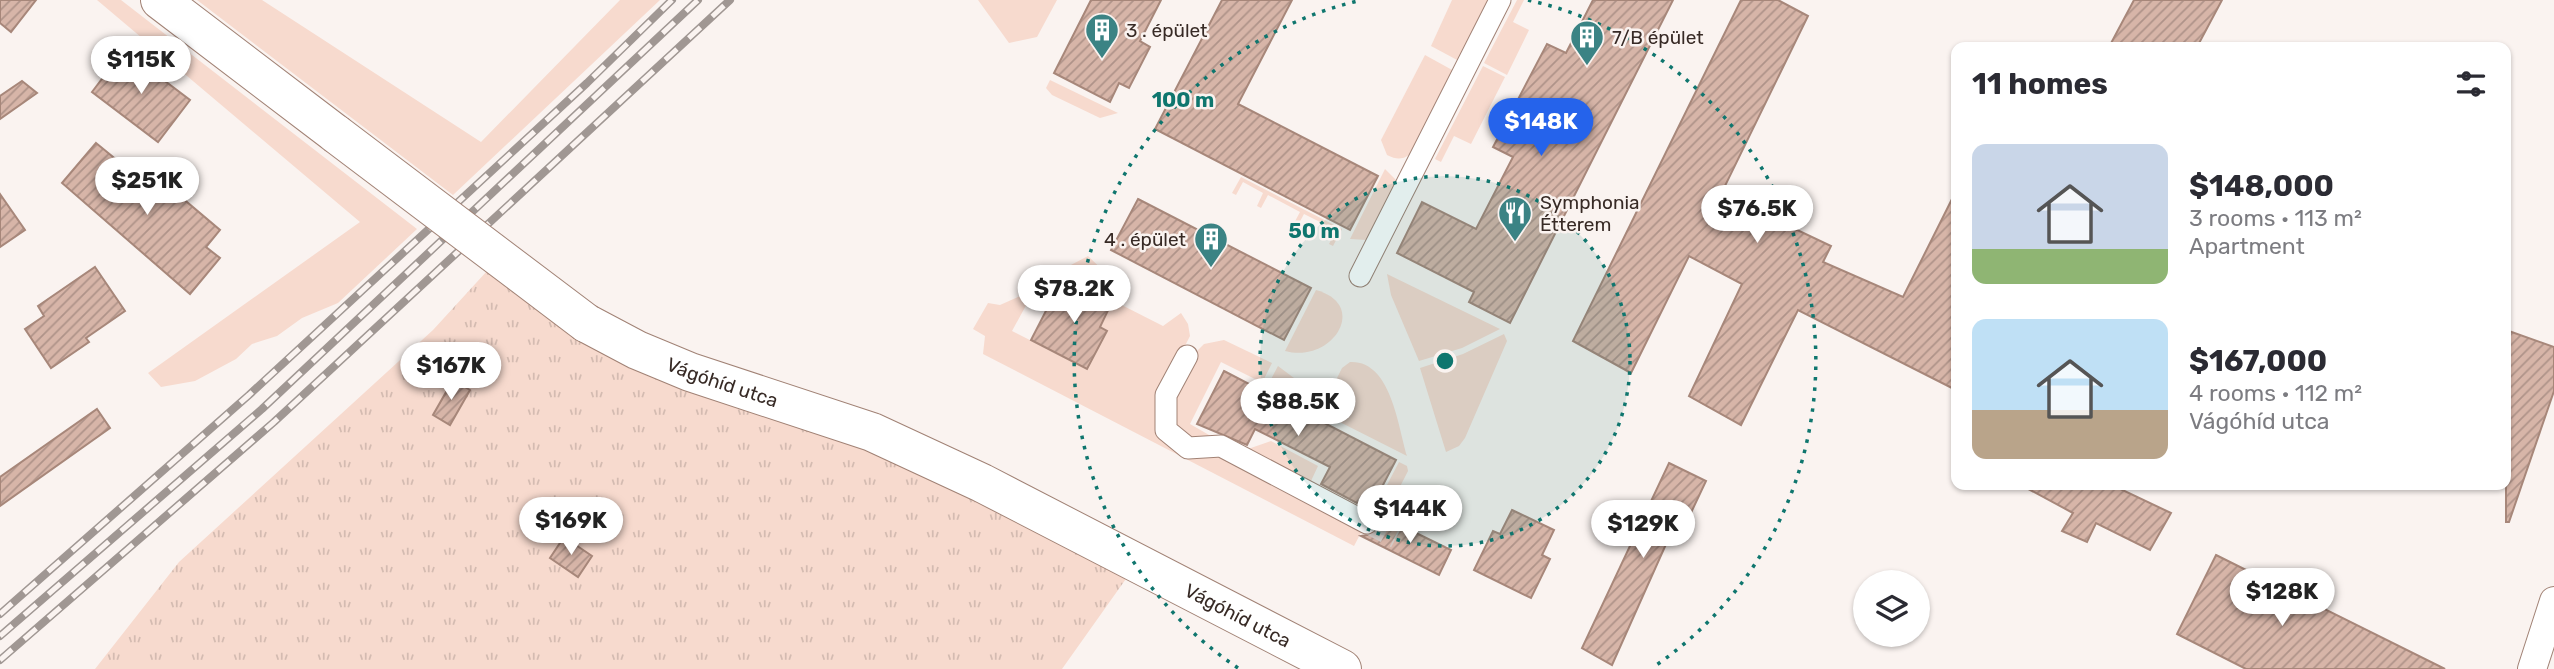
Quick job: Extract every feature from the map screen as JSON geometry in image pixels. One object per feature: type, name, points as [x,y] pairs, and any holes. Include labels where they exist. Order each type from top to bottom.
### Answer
[{"type":"main road","name":"Vágóhíd utca","points":[[160,0],[586,323],[637,350],[690,372],[872,432],[982,483],[1342,669]]},
{"type":"street","points":[[1360,276],[1500,0]]},
{"type":"street","points":[[1186,356],[1164,404],[1166,430],[1175,441],[1188,448],[1221,446],[1367,523]]},
{"type":"street","points":[[2532,669],[2554,601]]},
{"type":"green space","points":[[97,0],[121,0],[417,229],[338,303],[302,318],[277,336],[252,344],[236,359],[195,381],[161,387],[148,373],[360,222]]},
{"type":"green space","points":[[197,0],[262,0],[481,142],[620,0],[660,0],[453,195]]},
{"type":"green space","points":[[978,0],[1057,0],[1037,37],[1009,43]]},
{"type":"green space","points":[[1452,0],[1489,0],[1459,61],[1431,46]]},
{"type":"green space","points":[[1517,0],[1524,0],[1513,22],[1529,30],[1507,75],[1484,63]]},
{"type":"green space","points":[[1425,55],[1454,71],[1414,151],[1402,158],[1391,157],[1387,155],[1381,140]]},
{"type":"green space","points":[[1483,66],[1505,77],[1471,144],[1454,136],[1441,162],[1435,159]]},
{"type":"green space","points":[[1050,80],[1118,113],[1100,118],[1052,95],[1046,88]]},
{"type":"green space","points":[[1385,169],[1397,181],[1367,240],[1350,239]]},
{"type":"green space","points":[[1241,177],[1342,229],[1333,246],[1329,244],[1336,230],[1304,214],[1297,227],[1293,225],[1300,212],[1268,195],[1261,208],[1257,206],[1263,193],[1243,182],[1236,195],[1232,193]]},
{"type":"green space","points":[[1088,256],[1114,281],[1098,293],[1163,326],[1181,313],[1188,324],[1190,336],[1156,403],[1159,432],[1219,452],[1363,529],[1354,546],[983,354],[985,336],[973,329],[988,303],[1000,305],[1020,296],[1029,300],[1012,331],[1087,369],[1107,332],[1100,327],[1112,302],[1071,281],[1058,304],[1051,301],[1069,266]]},
{"type":"green space","points":[[487,271],[867,448],[1128,576],[1062,669],[95,669],[179,562],[433,330]]},
{"type":"green space","points":[[1387,274],[1500,329],[1462,348],[1419,361],[1391,295]]},
{"type":"green space","points":[[1316,290],[1332,297],[1341,308],[1342,319],[1338,331],[1330,341],[1317,349],[1302,353],[1285,351]]},
{"type":"green space","points":[[1504,334],[1507,341],[1465,438],[1459,446],[1446,452],[1420,368],[1463,354]]},
{"type":"green space","points":[[1224,340],[1272,363],[1264,379],[1259,381],[1221,362],[1190,424],[1216,439],[1190,441],[1173,428],[1172,400],[1198,350],[1204,344]]},
{"type":"green space","points":[[1350,362],[1364,364],[1384,383],[1396,413],[1407,456],[1320,412],[1342,368]]},
{"type":"green space","points":[[1278,366],[1294,378],[1294,398],[1272,388],[1269,383]]},
{"type":"green space","points":[[1271,441],[1318,466],[1311,481],[1248,449]]},
{"type":"green space","points":[[1399,462],[1407,466],[1408,471],[1385,516],[1374,510]]},
{"type":"building","points":[[0,0],[36,0],[11,32],[0,23]]},
{"type":"building","name":"3 . épület","points":[[1091,0],[1161,0],[1140,41],[1150,47],[1129,88],[1119,83],[1110,102],[1054,73]]},
{"type":"building","points":[[1222,0],[1292,0],[1238,104],[1378,176],[1350,230],[1155,129]]},
{"type":"building","points":[[1593,0],[1673,0],[1510,323],[1469,302],[1474,292],[1397,253],[1422,202],[1476,229],[1513,157],[1493,147],[1547,44],[1566,53]]},
{"type":"building","points":[[1741,0],[1778,0],[1808,16],[1721,194],[1831,246],[1823,262],[1903,297],[1951,201],[1951,387],[1798,310],[1741,425],[1689,396],[1742,284],[1689,256],[1631,373],[1573,341]]},
{"type":"building","points":[[2134,0],[2222,0],[2200,42],[2112,42]]},
{"type":"building","points":[[124,50],[190,100],[158,142],[92,92]]},
{"type":"building","points":[[22,81],[37,93],[0,119],[0,96]]},
{"type":"building","points":[[96,143],[167,201],[175,192],[220,230],[206,247],[220,258],[190,294],[62,183]]},
{"type":"building","points":[[0,194],[25,230],[0,247]]},
{"type":"building","name":"4 . épület","points":[[1138,199],[1311,288],[1284,340],[1111,250]]},
{"type":"building","points":[[95,267],[125,311],[86,338],[89,342],[51,368],[25,329],[44,316],[38,306]]},
{"type":"building","points":[[1070,281],[1112,302],[1100,327],[1107,331],[1087,369],[1031,340],[1051,301],[1058,304]]},
{"type":"building","points":[[2511,332],[2554,347],[2554,391],[2509,522],[2506,522],[2506,490],[2511,490]]},
{"type":"building","points":[[1224,371],[1396,460],[1370,510],[1321,484],[1330,467],[1255,429],[1247,445],[1197,424]]},
{"type":"building","points":[[453,380],[470,390],[450,425],[433,415]]},
{"type":"building","points":[[97,409],[110,428],[0,506],[0,477]]},
{"type":"building","points":[[1669,463],[1706,481],[1680,536],[1671,533],[1612,665],[1582,648]]},
{"type":"building","points":[[2030,490],[2123,490],[2171,513],[2150,550],[2096,523],[2087,542],[2062,531],[2073,513]]},
{"type":"building","points":[[1512,510],[1554,530],[1542,555],[1550,559],[1531,598],[1474,570],[1493,531],[1500,534]]},
{"type":"building","points":[[1373,512],[1451,550],[1439,575],[1361,536],[1373,534],[1379,528],[1378,517]]},
{"type":"building","points":[[564,537],[592,556],[578,577],[550,558]]},
{"type":"building","points":[[2216,555],[2445,669],[2246,669],[2177,634]]},
{"type":"tunnel","points":[[1367,523],[1396,538]]},
{"type":"railway","points":[[0,614],[249,395],[587,83],[672,0]]},
{"type":"railway","points":[[0,636],[262,409],[698,0]]},
{"type":"railway","points":[[0,660],[274,422],[730,0]]},
{"type":"place","name":"3 . épület","points":[[1102,60]]},
{"type":"place","name":"7/B épület","points":[[1587,67]]},
{"type":"place","name":"Symphonia Étterem","points":[[1515,243]]},
{"type":"place","name":"4 . épület","points":[[1211,269]]}]
